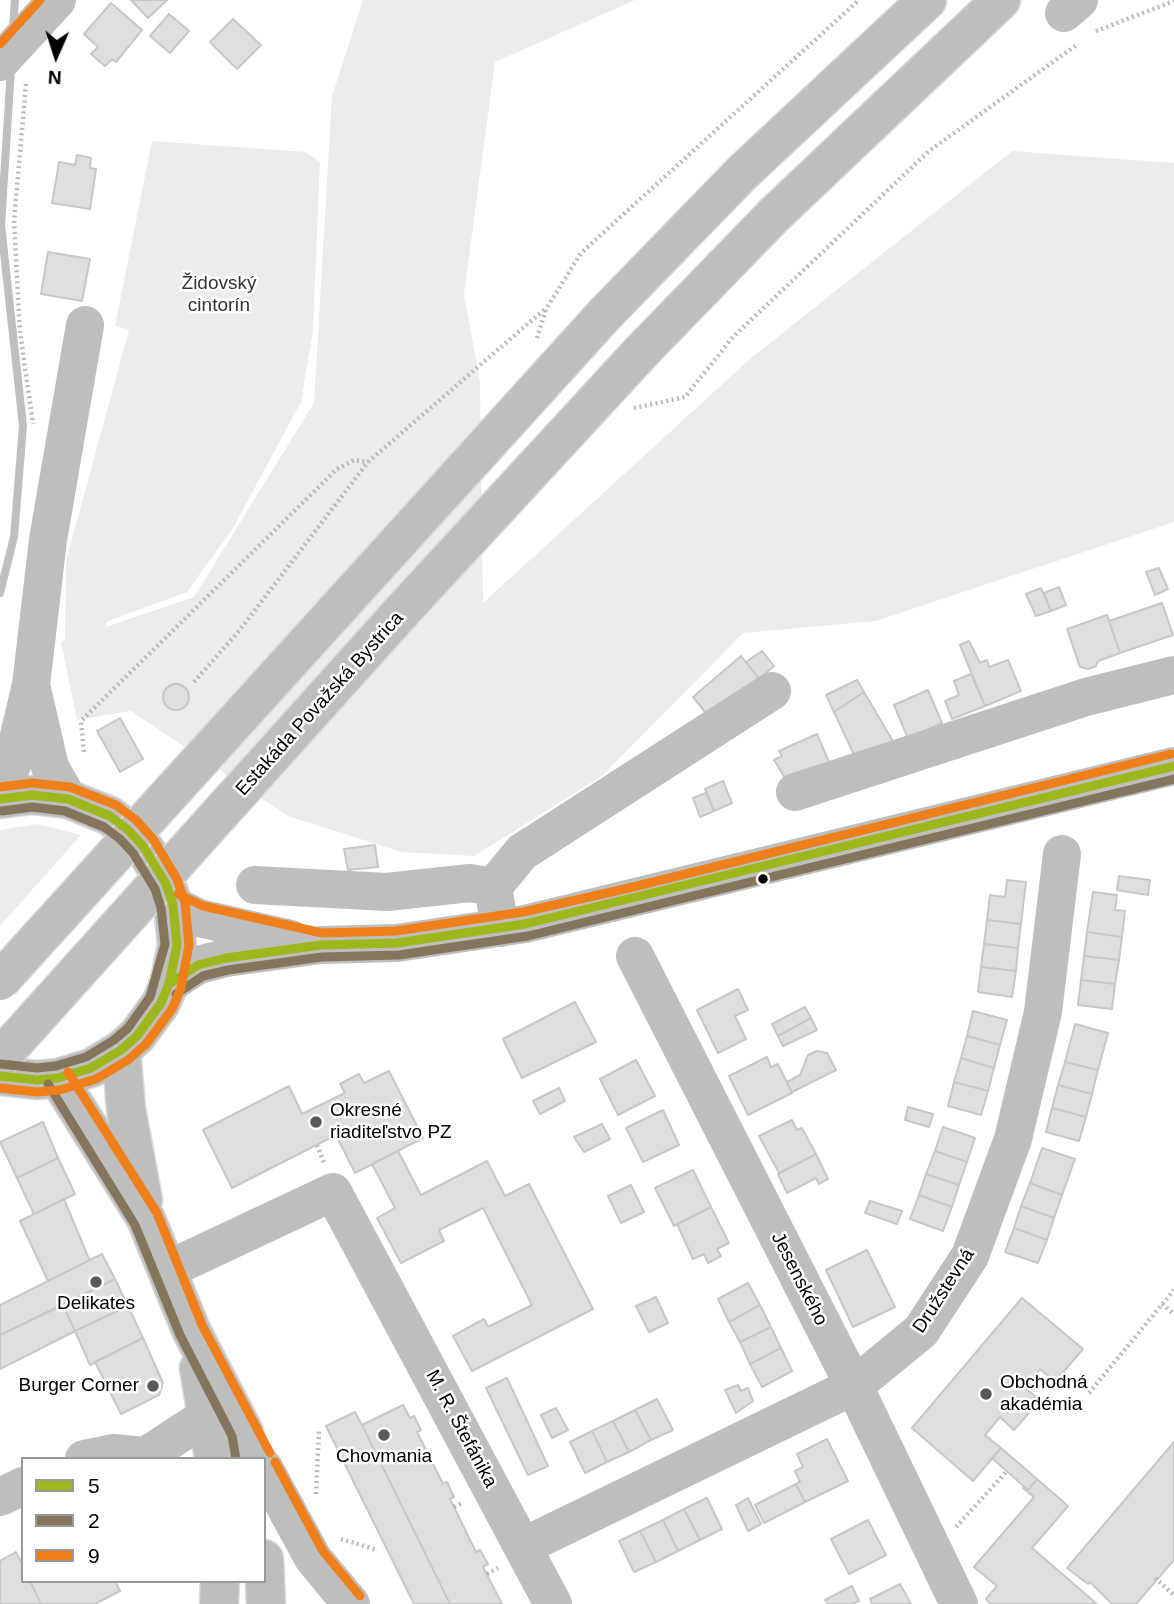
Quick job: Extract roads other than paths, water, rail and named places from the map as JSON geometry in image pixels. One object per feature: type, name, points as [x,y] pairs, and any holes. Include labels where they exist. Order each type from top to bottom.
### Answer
[{"type":"main road","points":[[17,59],[57,0]]},
{"type":"main road","points":[[0,981],[605,314],[742,173],[927,0]]},
{"type":"main road","name":"Estakáda Považská Bystrica","points":[[0,1058],[642,351],[774,215],[1001,0]]},
{"type":"main road","points":[[0,789],[12,765],[31,685],[48,540],[85,325]]},
{"type":"main road","points":[[795,792],[1086,697],[1174,675]]},
{"type":"main road","points":[[31,685],[50,767],[68,799]]},
{"type":"main road","points":[[500,928],[493,887],[522,852],[772,691]]},
{"type":"main road","points":[[169,984],[198,965],[226,958],[321,945],[397,943],[500,928],[632,900],[1174,766]]},
{"type":"main road","points":[[0,799],[32,795],[68,799],[100,811],[128,830],[156,864],[173,905],[177,945],[169,984],[150,1021],[121,1050],[91,1068],[58,1078],[37,1080],[0,1076]]},
{"type":"main road","name":"Družstevná","points":[[524,1546],[854,1386],[921,1331],[970,1256],[1013,1139],[1043,1012],[1062,854]]},
{"type":"main road","points":[[255,885],[387,892],[470,883],[493,887]]},
{"type":"main road","points":[[173,905],[200,918],[321,945]]},
{"type":"main road","name":"Jesenského","points":[[635,956],[854,1386],[959,1604]]},
{"type":"main road","points":[[121,1050],[126,1109],[146,1219]]},
{"type":"main road","points":[[58,1078],[146,1219],[191,1330],[251,1450]]},
{"type":"main road","name":"M. R. Štefánika","points":[[167,1270],[333,1192],[553,1604]]},
{"type":"main road","points":[[191,1330],[214,1457]]},
{"type":"main road","points":[[94,1457],[113,1453],[146,1456],[208,1416]]},
{"type":"main road","points":[[266,1472],[313,1558],[351,1604]]},
{"type":"main road","points":[[0,1497],[21,1487]]},
{"type":"main road","points":[[219,1604],[220,1583]]},
{"type":"main road","points":[[265,1583],[266,1604]]},
{"type":"waterway","points":[[13,28],[15,0]]},
{"type":"waterway","points":[[0,593],[14,537],[23,426],[1,225],[11,69]]},
{"type":"place","name":"Okresné riaditeľstvo PZ","points":[[316,1122]]},
{"type":"place","name":"Delikates","points":[[96,1282]]},
{"type":"place","name":"Burger Corner","points":[[153,1386]]},
{"type":"place","name":"Obchodná akadémia","points":[[986,1394]]},
{"type":"place","name":"Chovmania","points":[[384,1435]]},
{"type":"park label","name":"Židovský cintorín","points":[[219,295]]}]
